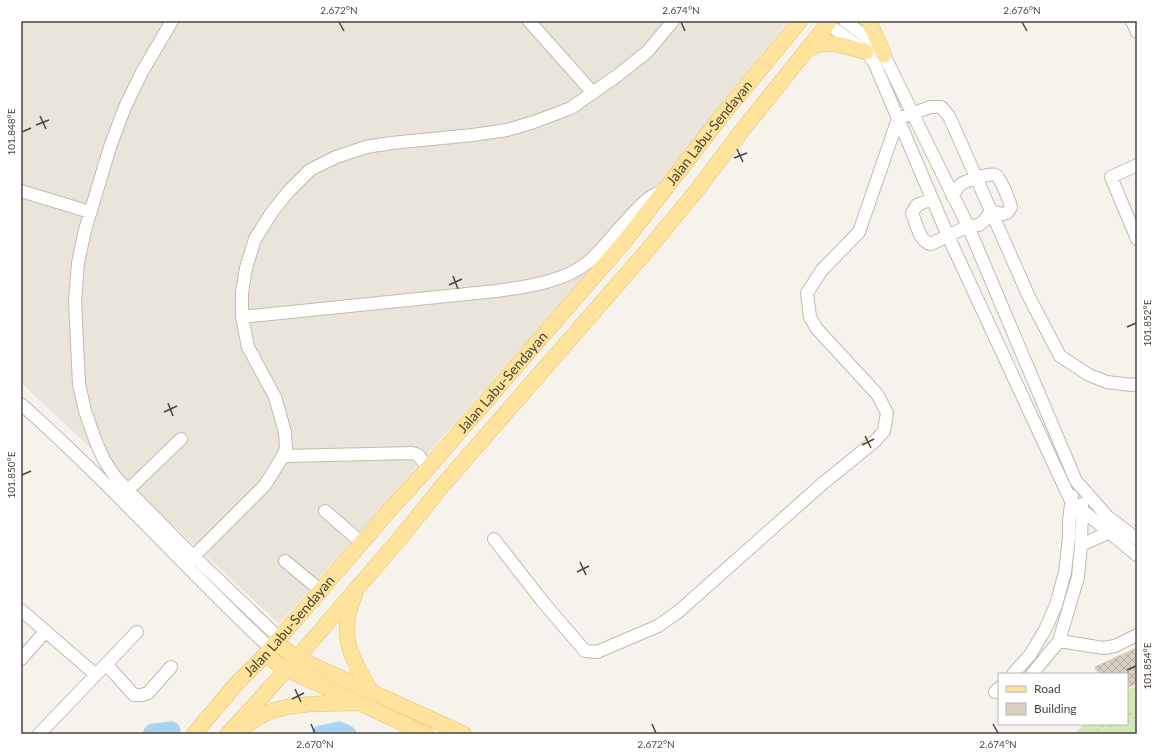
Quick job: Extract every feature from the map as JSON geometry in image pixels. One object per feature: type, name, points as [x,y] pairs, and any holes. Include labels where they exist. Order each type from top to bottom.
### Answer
[{"type":"main road","points":[[785,40],[787,21]]},
{"type":"main road","name":"Jalan Labu-Sendayan","points":[[194,734],[624,242],[720,118],[800,21]]},
{"type":"main road","points":[[869,21],[884,55]]},
{"type":"main road","name":"Jalan Labu-Sendayan","points":[[228,734],[297,658],[402,536],[442,486],[650,247],[805,53],[827,22]]},
{"type":"main road","points":[[805,53],[813,47],[829,43],[866,52]]},
{"type":"main road","points":[[360,584],[350,607],[346,639],[351,654],[371,692]]},
{"type":"main road","points":[[272,645],[297,658],[464,734]]},
{"type":"main road","points":[[272,645],[286,669],[426,734]]},
{"type":"main road","points":[[232,734],[270,712],[284,708],[299,705],[359,702]]},
{"type":"street","points":[[172,21],[142,72],[125,107],[110,147],[90,212],[78,263],[75,301],[79,384],[84,411],[96,442],[104,460],[116,478],[194,556],[272,645]]},
{"type":"street","points":[[529,21],[593,93]]},
{"type":"street","points":[[194,556],[265,485],[283,456],[286,448],[285,432],[275,397],[248,346],[242,317],[242,293],[246,268],[255,239],[272,212],[288,192],[310,170],[336,157],[366,147],[507,130],[534,122],[571,108],[646,52],[673,21]]},
{"type":"street","points":[[845,21],[873,42],[884,55],[968,226],[1076,481],[1107,516],[1137,539]]},
{"type":"street","points":[[1132,21],[1137,32]]},
{"type":"street","points":[[827,22],[866,52],[874,62],[948,236],[1071,501],[1137,555]]},
{"type":"street","points":[[494,539],[543,602],[585,652],[597,652],[658,626],[678,612],[821,485],[875,441],[884,431],[887,413],[877,394],[816,329],[810,317],[807,293],[822,270],[859,232],[898,119],[930,107],[941,107],[949,116],[1029,297],[1060,356],[1089,375],[1107,382],[1131,385],[1137,384]]},
{"type":"street","points":[[1137,166],[1111,177],[1132,215],[1137,239]]},
{"type":"street","points":[[952,195],[960,185],[977,178],[994,174],[999,178],[1011,207],[1007,213],[1003,214],[992,211]]},
{"type":"street","points":[[21,191],[90,212]]},
{"type":"street","points":[[242,317],[532,286],[561,277],[587,263],[618,229],[653,195],[662,193]]},
{"type":"street","points":[[932,199],[917,205],[912,212],[922,239],[926,243],[931,244],[968,226],[979,225],[992,211]]},
{"type":"street","points":[[973,289],[974,282],[979,278],[984,277],[992,280]]},
{"type":"street","points":[[21,404],[63,442],[222,601],[272,645]]},
{"type":"street","points":[[128,490],[181,439]]},
{"type":"street","points":[[283,456],[413,453],[418,455],[428,468]]},
{"type":"street","points":[[1014,673],[1030,655],[1045,630],[1056,605],[1065,572],[1071,501],[1076,481]]},
{"type":"street","points":[[1033,673],[1060,641],[1078,577],[1081,545],[1081,508],[1084,491]]},
{"type":"street","points":[[325,511],[362,543]]},
{"type":"street","points":[[1081,545],[1110,532]]},
{"type":"street","points":[[285,561],[320,590]]},
{"type":"street","points":[[21,610],[96,675]]},
{"type":"street","points":[[21,659],[45,632]]},
{"type":"street","points":[[39,734],[137,632]]},
{"type":"street","points":[[1060,641],[1104,648],[1115,646],[1137,635]]},
{"type":"street","points":[[106,664],[134,695],[148,693],[171,667]]},
{"type":"shaded area","points":[[21,21],[788,21],[588,271],[279,624],[21,383]]},
{"type":"green space","points":[[1137,685],[1137,709],[1128,713],[1128,690]]},
{"type":"green space","points":[[1137,709],[1137,734],[1095,734],[1094,731],[1102,725],[1128,725],[1128,713]]},
{"type":"green space","points":[[1137,716],[1137,734],[1102,734],[1101,732],[1117,725],[1128,725],[1128,720]]},
{"type":"green space","points":[[1082,725],[1102,725],[1094,731],[1095,734],[1076,734]]},
{"type":"building","points":[[1137,648],[1137,683],[1128,688],[1128,673],[1098,673],[1095,667]]},
{"type":"waterway","points":[[151,734],[153,732],[172,730]]},
{"type":"waterway","points":[[320,734],[339,730],[348,734]]}]
